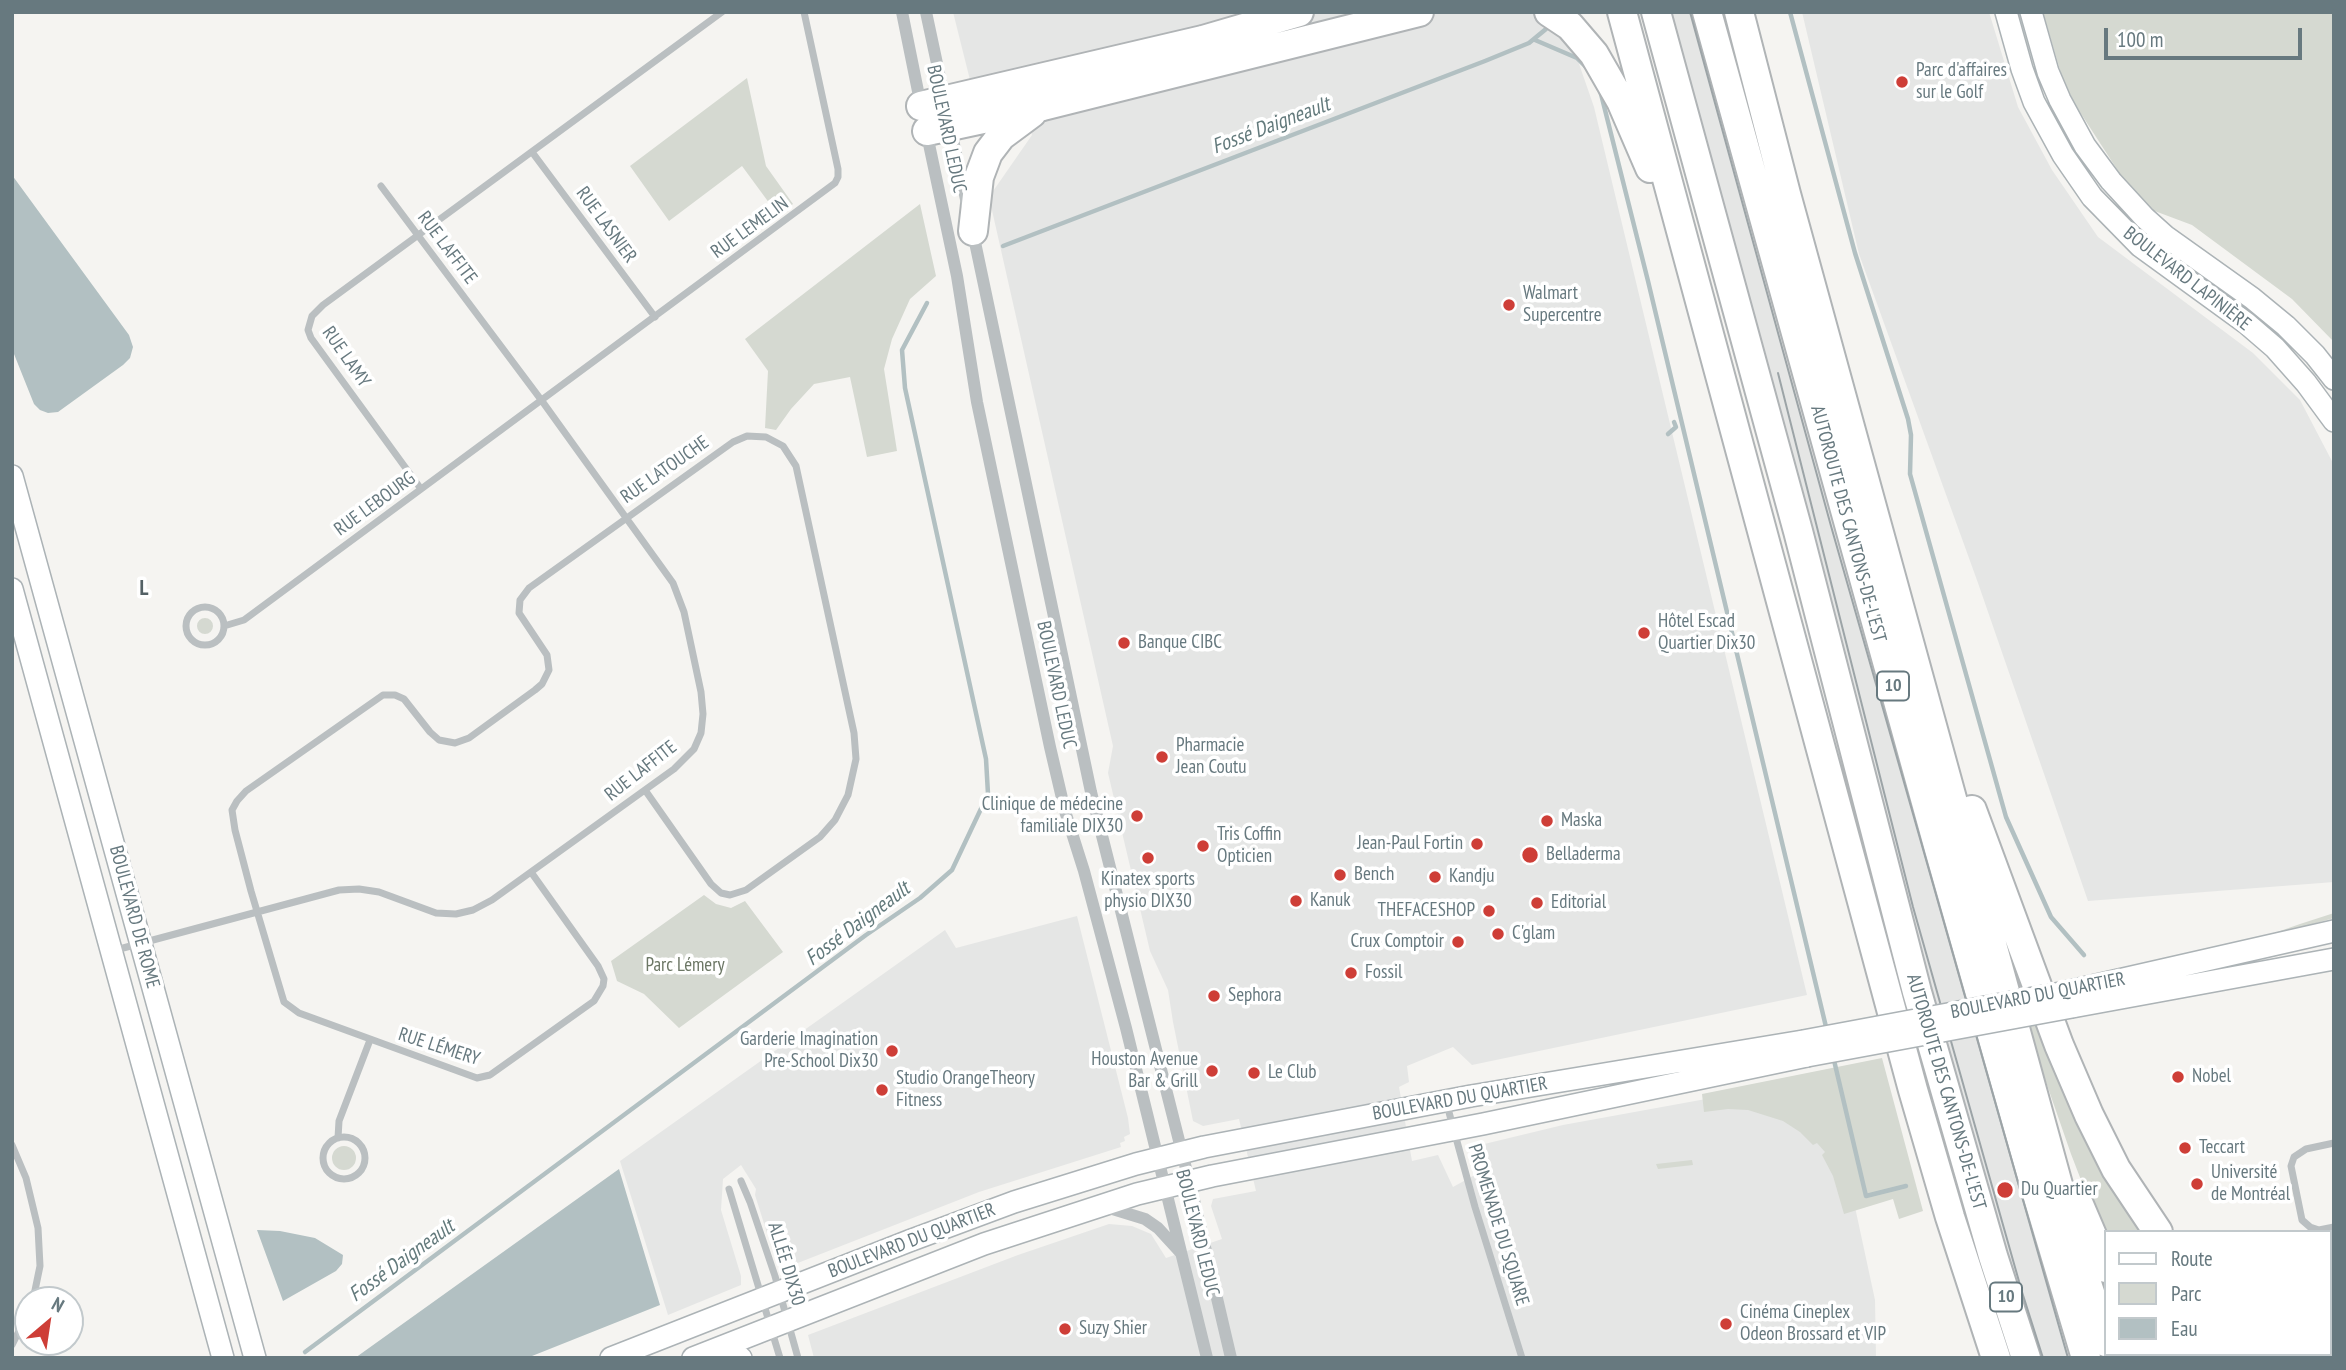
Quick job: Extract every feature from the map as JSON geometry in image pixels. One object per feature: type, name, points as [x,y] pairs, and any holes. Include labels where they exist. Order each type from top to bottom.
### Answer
[{"type":"highway","points":[[936,116],[1299,12]]},
{"type":"highway","points":[[936,116],[1043,106],[1419,12]]},
{"type":"highway","points":[[1549,12],[1579,35],[1605,72],[1683,236]]},
{"type":"highway","points":[[1622,12],[1909,1077],[1993,1354]]},
{"type":"highway","name":"AUTOROUTE DES CANTONS-DE-L'EST","points":[[1656,12],[1798,531],[1917,992],[1993,1256],[2026,1358]]},
{"type":"highway","name":"AUTOROUTE DES CANTONS-DE-L'EST","points":[[1707,12],[1916,769],[2086,1358]]},
{"type":"highway","points":[[1739,12],[1786,194],[2074,1243],[2104,1336]]},
{"type":"highway","points":[[973,231],[979,177],[988,153],[1009,129],[1043,106]]},
{"type":"highway","points":[[1921,686],[1982,836],[2033,977],[2072,1074],[2108,1153],[2157,1230]]},
{"type":"highway","points":[[2035,1097],[2104,1263]]},
{"type":"main road","name":"BOULEVARD LAPINIÈRE","points":[[2006,12],[2034,102],[2063,155],[2092,197],[2140,246],[2246,323],[2275,348],[2306,383],[2334,421]]},
{"type":"main road","name":"BOULEVARD LAPINIÈRE","points":[[2031,12],[2048,72],[2060,100],[2093,158],[2116,187],[2145,218],[2171,240],[2274,316],[2306,345],[2334,379]]},
{"type":"main road","name":"BOULEVARD DE ROME","points":[[12,475],[255,1358]]},
{"type":"main road","name":"BOULEVARD DE ROME","points":[[12,589],[223,1358]]},
{"type":"main road","name":"BOULEVARD DU QUARTIER","points":[[2069,999],[2334,931]]},
{"type":"main road","name":"BOULEVARD DU QUARTIER","points":[[611,1358],[909,1241],[1038,1194],[1182,1152],[1446,1101],[1805,1048],[2069,999],[2334,959]]},
{"type":"main road","name":"BOULEVARD DU QUARTIER","points":[[700,1355],[974,1247],[1099,1205],[1166,1186],[1453,1130],[1805,1048]]},
{"type":"main road","points":[[700,1355],[741,1358]]},
{"type":"street","points":[[418,235],[722,12]]},
{"type":"street","name":"RUE LEMELIN","points":[[542,401],[828,190],[837,180],[838,169],[804,12]]},
{"type":"street","name":"BOULEVARD LEDUC","points":[[902,12],[973,231],[1087,775],[1231,1358]]},
{"type":"street","name":"BOULEVARD LEDUC","points":[[926,12],[936,116],[979,416],[1065,811],[1126,1028],[1207,1358]]},
{"type":"street","name":"RUE LASNIER","points":[[532,152],[655,317]]},
{"type":"street","name":"RUE LAFFITE","points":[[111,951],[329,891],[350,888],[379,892],[436,913],[456,914],[481,906],[674,769],[694,749],[703,725],[703,704],[680,596],[669,576],[382,186]]},
{"type":"street","name":"RUE LAMY","points":[[418,235],[319,308],[312,316],[308,330],[311,338],[421,489]]},
{"type":"street","name":"RUE LEBOURG","points":[[224,626],[244,620],[542,401]]},
{"type":"street","name":"RUE LATOUCHE","points":[[257,911],[232,815],[233,806],[240,796],[383,695],[395,695],[404,699],[439,740],[454,743],[469,738],[534,691],[542,684],[549,670],[547,655],[519,613],[523,595],[529,588],[737,439],[751,435],[763,436],[783,446],[796,466],[854,733],[854,775],[848,795],[830,827],[820,837],[757,883],[735,895],[721,893],[710,884],[645,790]]},
{"type":"street","name":"RUE LEBOURG","points":[[205,608],[217,612],[224,626],[220,638],[206,645],[189,636],[187,626],[191,614],[205,608]]},
{"type":"street","name":"RUE LÉMERY","points":[[257,911],[284,1002],[299,1013],[462,1074],[477,1078],[486,1077],[598,997],[603,986],[601,972],[531,872]]},
{"type":"street","points":[[338,1138],[339,1121],[370,1040]]},
{"type":"street","name":"PROMENADE DU SQUARE","points":[[1446,1101],[1522,1358]]},
{"type":"street","points":[[338,1138],[352,1138],[361,1145],[364,1152],[361,1169],[349,1178],[335,1176],[324,1163],[323,1156],[327,1146],[338,1138]]},
{"type":"street","points":[[2334,1143],[2306,1149],[2294,1157],[2291,1166],[2302,1220],[2319,1230],[2334,1227]]},
{"type":"street","points":[[12,1145],[23,1170],[38,1228],[40,1266],[36,1286]]},
{"type":"street","name":"ALLÉE DIX30","points":[[741,1181],[750,1202],[778,1324],[780,1358]]},
{"type":"street","name":"ALLÉE DIX30","points":[[729,1189],[771,1295],[778,1324],[798,1358]]},
{"type":"street","points":[[1099,1205],[1145,1219],[1158,1228],[1183,1256]]},
{"type":"shaded area","points":[[953,12],[1561,12],[1594,107],[1807,995],[1472,1065],[1453,1047],[1407,1066],[1409,1082],[1399,1087],[1412,1161],[1438,1155],[1453,1187],[1482,1171],[1476,1146],[1563,1125],[1827,1077],[1875,1300],[1876,1358],[814,1358],[808,1335],[1018,1255],[1109,1224],[1132,1226],[1151,1234],[1166,1258],[1222,1239],[1211,1206],[1213,1199],[1256,1191],[1239,1119],[1203,1126],[1193,1121],[1168,990],[1150,951],[1108,773],[1113,746],[989,197],[1032,135],[1013,73],[970,80]]},
{"type":"shaded area","points":[[1669,12],[1695,12],[2075,1358],[2038,1358],[2018,1299],[1933,999]]},
{"type":"shaded area","points":[[1802,12],[1989,12],[2018,107],[2052,170],[2098,237],[2253,353],[2300,400],[2334,465],[2334,882],[2088,901],[1978,583],[1859,254]]},
{"type":"shaded area","points":[[1077,916],[1128,1118],[1130,1134],[1124,1137],[1125,1141],[1120,1143],[1121,1147],[979,1192],[785,1268],[773,1252],[755,1195],[756,1189],[741,1165],[723,1179],[721,1210],[741,1276],[741,1285],[668,1315],[620,1161],[945,930],[956,948]]},
{"type":"green space","points":[[2043,12],[2334,12],[2334,342],[2292,299],[2192,225],[2152,210],[2122,177],[2076,106],[2062,77]]},
{"type":"green space","points":[[747,78],[766,166],[793,204],[778,215],[742,166],[669,221],[630,166]]},
{"type":"green space","points":[[920,204],[936,276],[910,299],[892,339],[884,369],[897,451],[867,457],[850,377],[814,384],[776,430],[765,428],[768,371],[745,339]]},
{"type":"green space","points":[[202,618],[208,618],[213,626],[211,632],[202,634],[197,629],[197,623]]},
{"type":"green space","points":[[1965,812],[2151,1230],[2104,1230],[2104,1240],[2030,1036]]},
{"type":"green space","name":"Parc Lémery","points":[[704,895],[716,904],[731,908],[745,901],[783,952],[679,1028],[644,994],[617,981],[611,961]]},
{"type":"green space","points":[[2334,913],[2334,918],[2246,943],[2300,924]]},
{"type":"green space","points":[[1882,1058],[1923,1211],[1899,1219],[1893,1199],[1844,1214],[1833,1176],[1822,1155],[1825,1152],[1817,1143],[1813,1145],[1783,1121],[1748,1110],[1704,1112],[1702,1094]]},
{"type":"green space","points":[[344,1146],[353,1149],[356,1158],[353,1167],[344,1170],[335,1167],[332,1158],[335,1149]]},
{"type":"green space","points":[[1692,1160],[1693,1165],[1658,1169],[1656,1164]]},
{"type":"green space","points":[[2178,1356],[2283,1358],[2180,1358]]},
{"type":"water","points":[[12,175],[129,335],[133,347],[130,358],[123,365],[58,412],[48,413],[34,404],[12,349]]},
{"type":"water","points":[[619,1169],[660,1305],[527,1358],[355,1358]]},
{"type":"water","points":[[257,1230],[280,1231],[315,1238],[343,1255],[342,1264],[336,1271],[283,1301]]},
{"type":"waterway","points":[[1790,12],[1855,253],[1908,419],[1911,435],[1910,474],[2006,817],[2051,917],[2084,955]]},
{"type":"waterway","name":"Fossé Daigneault","points":[[1003,246],[1485,61],[1529,43],[1546,29]]},
{"type":"waterway","points":[[1535,40],[1577,58],[1587,68]]},
{"type":"waterway","points":[[1600,90],[1827,1031]]},
{"type":"waterway","name":"Fossé Daigneault","points":[[305,1352],[866,935],[920,898],[952,870],[988,794],[986,759],[905,388],[902,350],[927,303]]},
{"type":"waterway","name":"Fossé Daigneault","points":[[1668,434],[1676,427],[1674,422]]},
{"type":"waterway","points":[[1833,1056],[1866,1196],[1906,1186]]},
{"type":"tram line","points":[[1690,12],[1831,526],[2068,1358]]},
{"type":"tram line","points":[[1778,373],[1913,907],[2043,1358]]},
{"type":"place","name":"Parc d'affaires sur le Golf","points":[[1902,82]]},
{"type":"place","name":"Walmart Supercentre","points":[[1509,305]]},
{"type":"place","name":"Hôtel Escad Quartier Dix30","points":[[1644,633]]},
{"type":"place","name":"Banque CIBC","points":[[1124,643]]},
{"type":"place","name":"Pharmacie Jean Coutu","points":[[1162,757]]},
{"type":"place","name":"Clinique de médecine familiale DIX30","points":[[1137,816]]},
{"type":"place","name":"Maska","points":[[1547,821]]},
{"type":"place","name":"Jean-Paul Fortin","points":[[1477,844]]},
{"type":"place","name":"Tris Coffin Opticien","points":[[1203,846]]},
{"type":"place","name":"Belladerma","points":[[1530,855]]},
{"type":"place","name":"Kinatex sports physio DIX30","points":[[1148,858]]},
{"type":"place","name":"Bench","points":[[1340,875]]},
{"type":"place","name":"Kandju","points":[[1435,877]]},
{"type":"place","name":"Kanuk","points":[[1296,901]]},
{"type":"place","name":"Editorial","points":[[1537,903]]},
{"type":"place","name":"THEFACESHOP","points":[[1489,911]]},
{"type":"place","name":"C'glam","points":[[1498,934]]},
{"type":"place","name":"Crux Comptoir","points":[[1458,942]]},
{"type":"place","name":"Fossil","points":[[1351,973]]},
{"type":"place","name":"Sephora","points":[[1214,996]]},
{"type":"place","name":"Garderie Imagination Pre-School Dix30","points":[[892,1051]]},
{"type":"place","name":"Houston Avenue Bar & Grill","points":[[1212,1071]]},
{"type":"place","name":"Le Club","points":[[1254,1073]]},
{"type":"place","name":"Nobel","points":[[2178,1077]]},
{"type":"place","name":"Studio OrangeTheory Fitness","points":[[882,1090]]},
{"type":"place","name":"Teccart","points":[[2185,1148]]},
{"type":"place","name":"Université de Montréal","points":[[2197,1184]]},
{"type":"place","name":"Du Quartier","points":[[2005,1190]]},
{"type":"place","name":"Cinéma Cineplex Odeon Brossard et VIP","points":[[1726,1324]]},
{"type":"place","name":"Suzy Shier","points":[[1065,1329]]},
{"type":"district","name":"L","points":[[144,589]]}]
